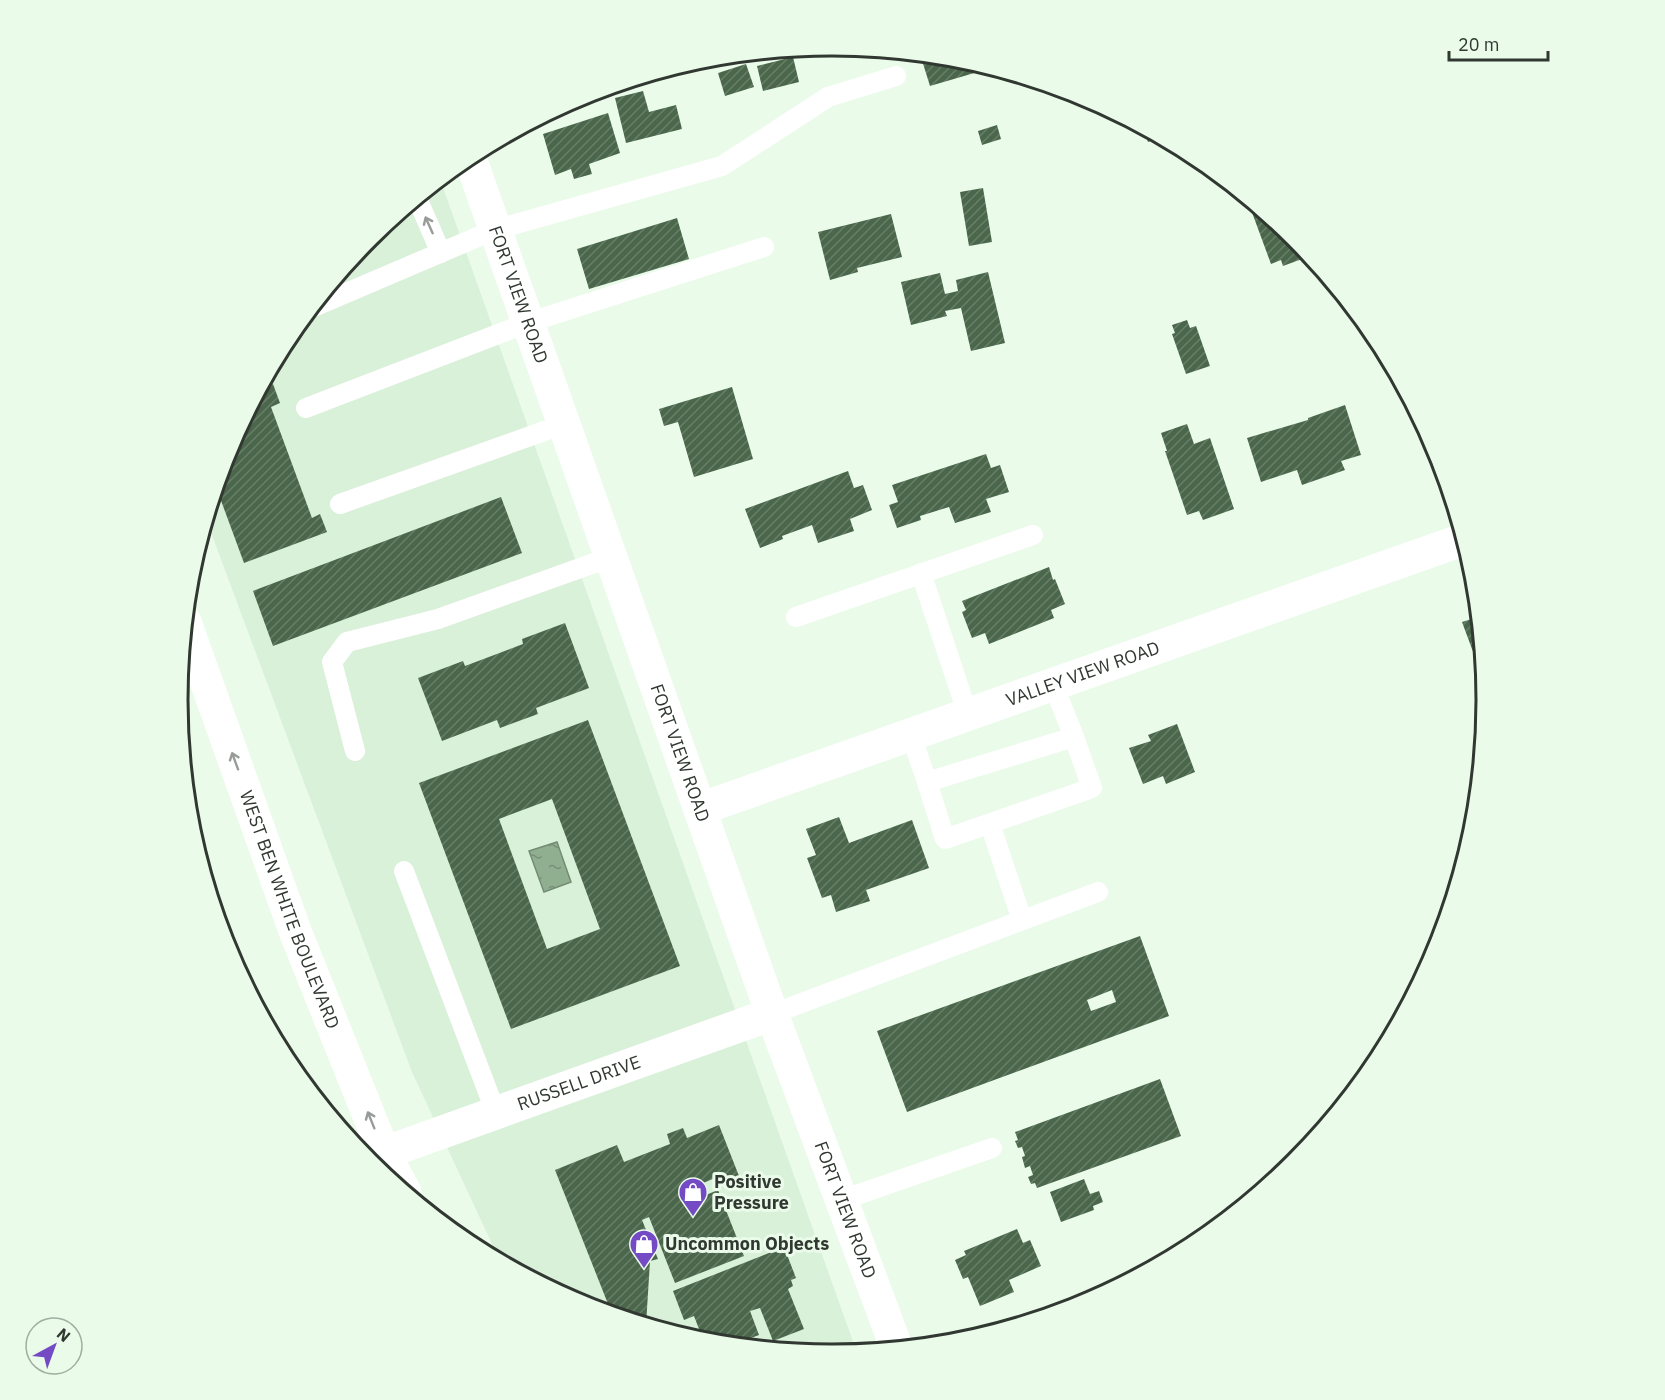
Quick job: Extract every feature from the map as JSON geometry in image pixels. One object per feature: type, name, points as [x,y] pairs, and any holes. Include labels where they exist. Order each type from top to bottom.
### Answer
[{"type":"street","name":"FORT VIEW ROAD","points":[[472,165],[772,1014],[894,1341]]},
{"type":"street","name":"VALLEY VIEW ROAD","points":[[700,809],[1457,542]]},
{"type":"street","name":"WEST BEN WHITE BOULEVARD","points":[[191,639],[295,931],[384,1154],[394,1172]]},
{"type":"street","name":"RUSSELL DRIVE","points":[[384,1154],[772,1014]]},
{"type":"lane","points":[[326,302],[494,230],[722,166],[828,97],[896,76]]},
{"type":"lane","points":[[420,205],[441,253]]},
{"type":"lane","points":[[306,408],[527,323],[764,247]]},
{"type":"lane","points":[[340,504],[564,424]]},
{"type":"lane","points":[[796,617],[1033,535]]},
{"type":"lane","points":[[355,751],[332,662],[348,642],[438,619],[611,557]]},
{"type":"lane","points":[[921,573],[968,715]]},
{"type":"lane","points":[[911,735],[945,839],[1092,788],[1053,684]]},
{"type":"lane","points":[[927,782],[1074,737]]},
{"type":"lane","points":[[990,824],[1022,920]]},
{"type":"lane","points":[[404,871],[496,1113]]},
{"type":"lane","points":[[772,1014],[1098,892]]},
{"type":"lane","points":[[842,1200],[992,1148]]},
{"type":"shaded area","points":[[443,187],[854,1343],[790,1343],[748,1339],[666,1323],[586,1295],[547,1278],[494,1248],[412,1072],[211,531],[222,493],[254,415],[297,342],[321,308],[377,244]]},
{"type":"water","points":[[557,842],[571,882],[544,892],[529,851]]},
{"type":"building","points":[[793,57],[799,82],[763,91],[757,66]]},
{"type":"building","points":[[922,62],[977,72],[930,86]]},
{"type":"building","points":[[746,64],[754,87],[725,96],[718,73]]},
{"type":"building","points":[[643,91],[649,112],[676,105],[682,129],[626,143],[615,98]]},
{"type":"building","points":[[608,113],[620,153],[589,164],[592,174],[574,179],[571,169],[555,175],[543,134]]},
{"type":"building","points":[[997,125],[1001,139],[982,145],[978,131]]},
{"type":"building","points":[[983,188],[992,242],[969,246],[960,192]]},
{"type":"building","points":[[1251,210],[1302,259],[1283,266],[1281,260],[1271,264]]},
{"type":"building","points":[[891,214],[902,257],[857,268],[858,272],[830,280],[818,232]]},
{"type":"building","points":[[677,218],[689,259],[589,289],[577,249]]},
{"type":"building","points":[[988,272],[1005,343],[971,351],[961,308],[945,311],[947,316],[911,325],[901,282],[940,273],[945,294],[958,291],[956,280]]},
{"type":"building","points":[[1187,320],[1190,328],[1196,326],[1210,366],[1186,374],[1172,334],[1175,333],[1172,325]]},
{"type":"building","points":[[273,384],[280,403],[271,407],[312,518],[320,514],[327,532],[244,563],[220,499],[237,453],[270,385]]},
{"type":"building","points":[[732,387],[753,459],[694,477],[678,422],[664,426],[659,409]]},
{"type":"building","points":[[1345,405],[1361,455],[1341,461],[1345,470],[1302,485],[1297,470],[1261,482],[1247,438],[1308,420],[1308,418]]},
{"type":"building","points":[[1187,424],[1194,444],[1210,438],[1234,509],[1203,520],[1199,511],[1187,515],[1161,433]]},
{"type":"building","points":[[986,454],[991,468],[1000,465],[1009,492],[986,499],[991,512],[955,523],[949,507],[920,516],[921,520],[897,528],[889,505],[898,502],[892,485]]},
{"type":"building","points":[[848,471],[854,488],[863,485],[872,510],[850,519],[854,531],[818,543],[812,525],[782,536],[783,539],[760,548],[745,509]]},
{"type":"building","points":[[501,497],[522,553],[273,646],[253,591]]},
{"type":"building","points":[[1049,567],[1065,604],[1051,610],[1054,618],[989,644],[985,633],[972,638],[962,612],[966,610],[962,601]]},
{"type":"building","points":[[1471,619],[1476,660],[1462,622]]},
{"type":"building","points":[[565,623],[589,688],[536,708],[538,714],[500,728],[497,720],[442,741],[418,678],[463,661],[465,666],[523,644],[522,639]]},
{"type":"building","points":[[588,720],[680,966],[511,1029],[419,783]],"holes":[[[552,799],[600,929],[547,949],[499,819]]]},
{"type":"building","points":[[1177,724],[1195,772],[1166,784],[1163,776],[1143,784],[1129,748],[1151,741],[1148,735]]},
{"type":"building","points":[[839,817],[849,843],[912,820],[929,868],[866,890],[870,901],[836,912],[831,895],[822,898],[807,858],[816,855],[806,829]]},
{"type":"building","points":[[1140,936],[1169,1016],[907,1112],[877,1031]],"holes":[[[1112,990],[1116,1002],[1091,1011],[1087,1000]]]},
{"type":"building","points":[[1160,1079],[1181,1136],[1037,1188],[1035,1183],[1031,1184],[1028,1177],[1033,1175],[1030,1166],[1025,1168],[1022,1157],[1025,1156],[1022,1147],[1018,1148],[1015,1141],[1018,1140],[1015,1132]]},
{"type":"building","points":[[719,1125],[739,1176],[718,1185],[715,1178],[701,1184],[706,1195],[718,1190],[744,1256],[675,1283],[649,1217],[642,1220],[658,1259],[650,1261],[647,1317],[608,1303],[555,1170],[617,1145],[624,1162],[670,1144],[667,1134],[683,1128],[687,1138]]},
{"type":"building","points":[[1084,1179],[1090,1194],[1099,1191],[1103,1202],[1093,1206],[1094,1210],[1061,1222],[1050,1192]]},
{"type":"building","points":[[1017,1229],[1023,1243],[1030,1240],[1041,1266],[1009,1280],[1014,1292],[980,1306],[968,1277],[963,1279],[955,1260],[966,1255],[964,1251]]},
{"type":"building","points":[[784,1247],[796,1278],[791,1280],[793,1286],[788,1289],[804,1329],[773,1341],[760,1308],[750,1311],[759,1335],[748,1339],[700,1330],[694,1316],[684,1320],[673,1291]]},
{"type":"place","name":"Positive Pressure","points":[[693,1218]]},
{"type":"place","name":"Uncommon Objects","points":[[644,1270]]}]
